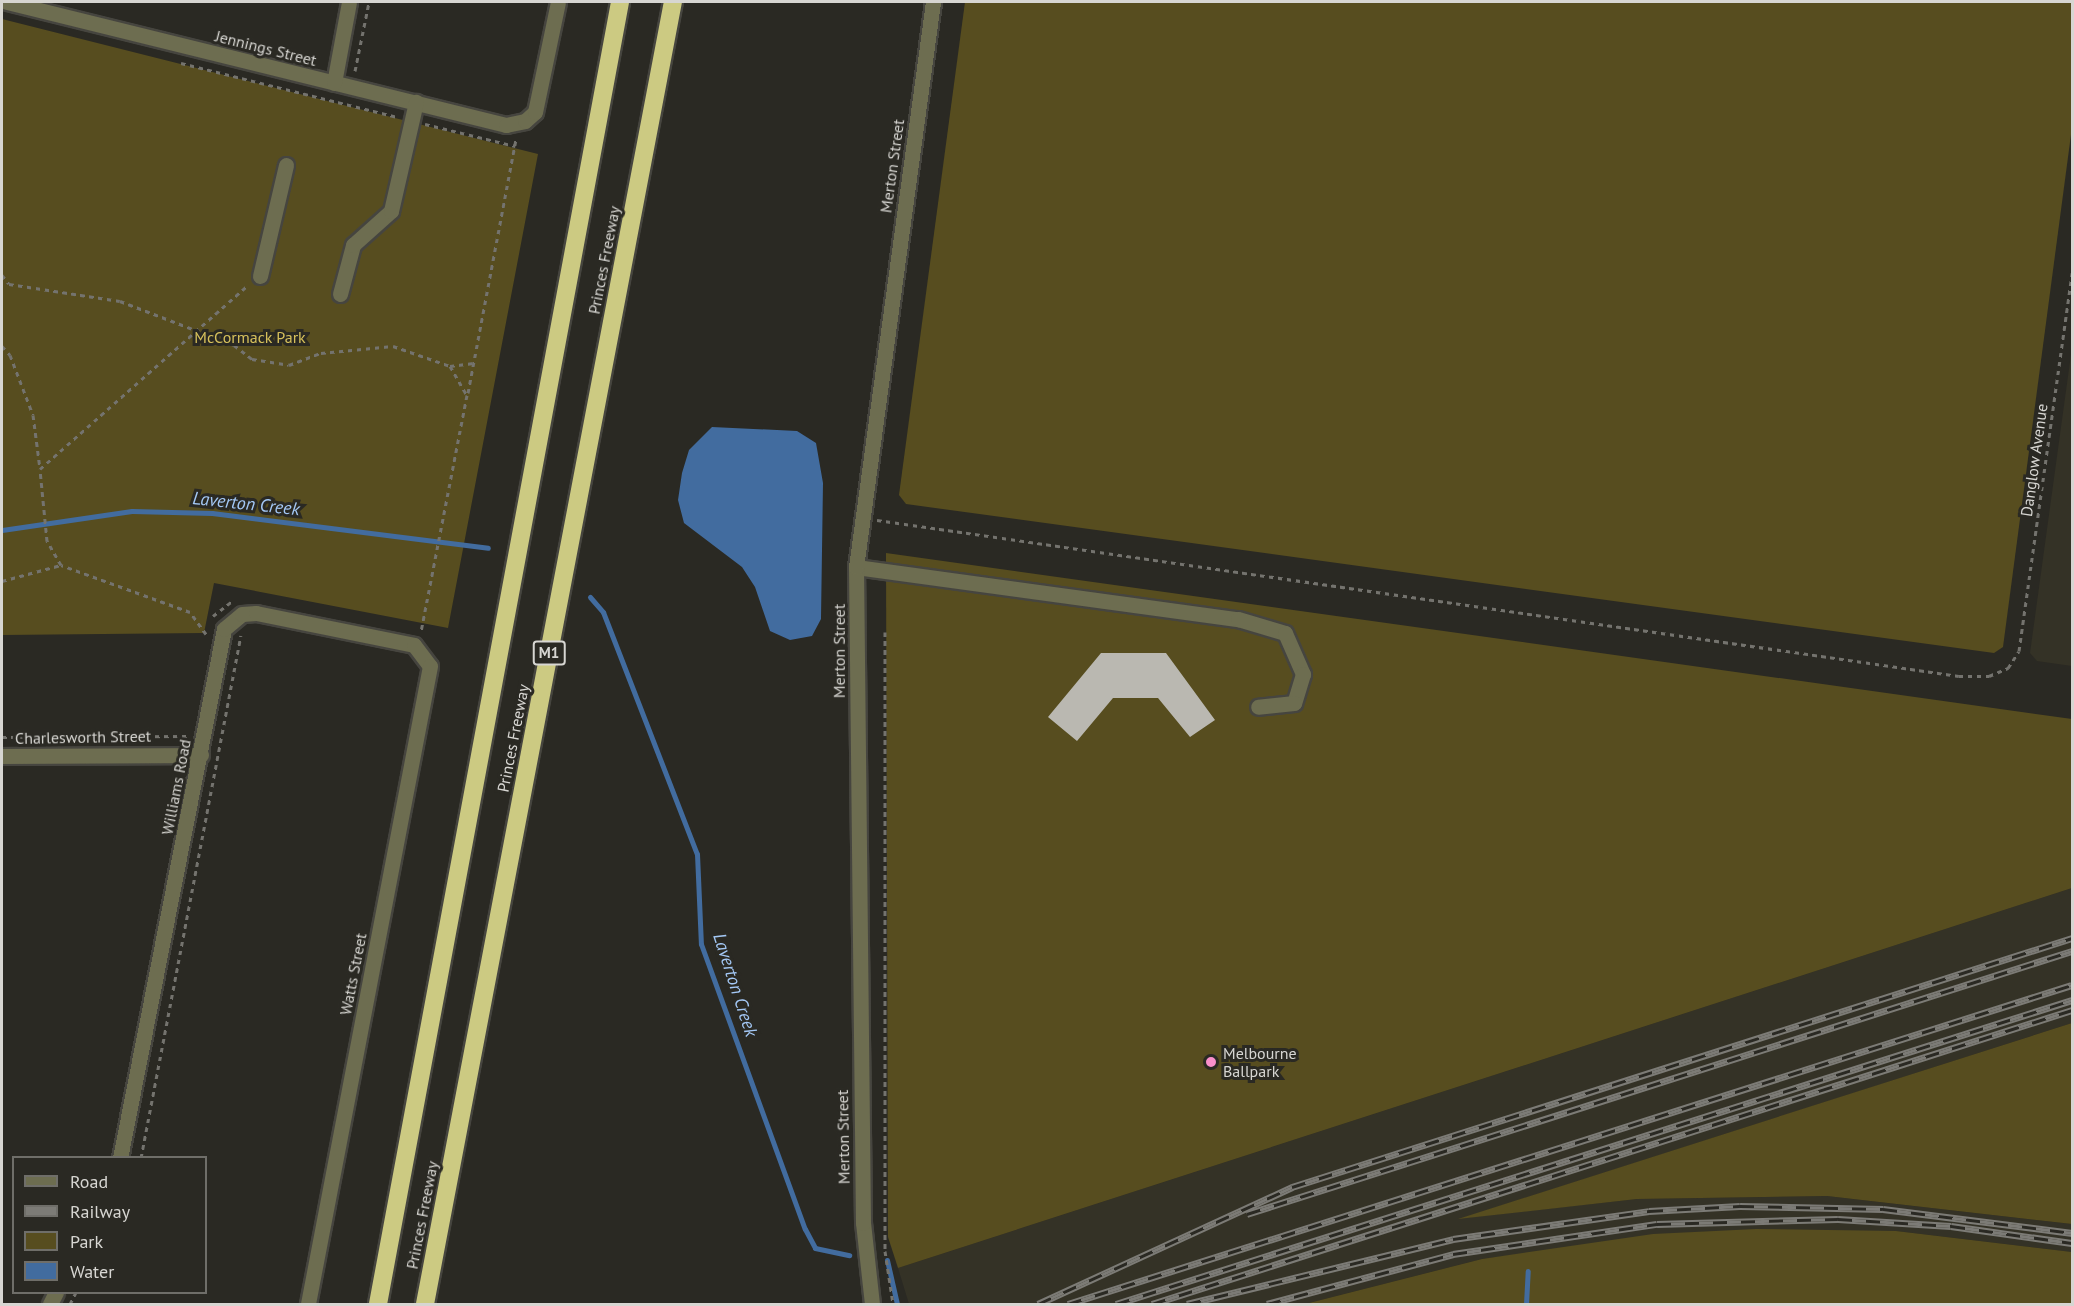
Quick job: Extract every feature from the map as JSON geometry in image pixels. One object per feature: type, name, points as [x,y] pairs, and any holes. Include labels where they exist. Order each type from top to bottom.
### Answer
[{"type":"highway","name":"Princes Freeway","points":[[378,1305],[620,2]]},
{"type":"highway","name":"Princes Freeway","points":[[425,1305],[673,2]]},
{"type":"street","name":"Jennings Street","points":[[7,2],[495,123],[518,124]]},
{"type":"street","points":[[334,83],[349,2]]},
{"type":"street","points":[[518,124],[531,117],[538,103],[558,2]]},
{"type":"street","name":"Merton Street","points":[[872,1305],[862,1212],[856,567],[860,518],[933,2]]},
{"type":"street","points":[[340,294],[353,245],[391,211],[416,102]]},
{"type":"street","points":[[255,279],[286,165]]},
{"type":"street","points":[[856,567],[1238,619],[1285,633],[1303,675],[1294,703],[1258,707]]},
{"type":"street","name":"Williams Road","points":[[120,1156],[224,629],[242,614],[401,642],[422,651]]},
{"type":"street","name":"Watts Street","points":[[308,1305],[430,666],[422,651]]},
{"type":"street","name":"Charlesworth Street","points":[[2,756],[201,755]]},
{"type":"path","points":[[355,71],[369,2]]},
{"type":"path","points":[[172,61],[515,146]]},
{"type":"path","points":[[421,634],[518,124]]},
{"type":"path","name":"Danglow Avenue","points":[[860,518],[1959,676],[1989,676],[2008,668],[2019,651],[2073,273]]},
{"type":"path","points":[[2,275],[9,284],[120,301],[234,345],[252,359],[289,365],[321,353],[393,346],[450,366],[474,363]]},
{"type":"path","points":[[40,469],[255,279]]},
{"type":"path","points":[[2,346],[10,355],[33,415],[46,533],[61,565]]},
{"type":"path","points":[[450,366],[467,395]]},
{"type":"path","points":[[2,581],[61,565],[190,612],[205,629],[204,646]]},
{"type":"path","points":[[141,1156],[243,625]]},
{"type":"path","points":[[885,632],[885,1251],[893,1305]]},
{"type":"path","points":[[184,754],[190,724]]},
{"type":"path","points":[[2,738],[188,736]]},
{"type":"shaded area","points":[[2072,347],[2072,666],[2037,661],[2030,653]]},
{"type":"shaded area","points":[[2072,888],[2072,1023],[1463,1218],[1637,1199],[1827,1196],[2072,1224],[2072,1252],[1896,1231],[1696,1232],[1482,1259],[1305,1304],[909,1304],[898,1268]]},
{"type":"green space","points":[[965,2],[2072,2],[2072,127],[2003,647],[1994,653],[906,504],[899,495]]},
{"type":"green space","name":"McCormack Park","points":[[2,19],[538,154],[448,628],[214,583],[204,633],[2,635]]},
{"type":"green space","name":"Melbourne Ballpark","points":[[886,553],[2072,719],[2072,888],[898,1268],[888,1237]]},
{"type":"green space","points":[[2072,1023],[2072,1224],[1827,1196],[1637,1199],[1458,1219]]},
{"type":"green space","points":[[1756,1229],[1896,1231],[2072,1252],[2072,1304],[1305,1304],[1482,1259],[1653,1234]]},
{"type":"water","points":[[712,427],[797,431],[816,443],[823,483],[821,619],[812,636],[790,640],[770,631],[755,587],[742,567],[684,523],[678,500],[682,473],[689,450]]},
{"type":"building","points":[[1101,653],[1166,653],[1215,720],[1190,737],[1158,698],[1113,698],[1077,741],[1048,717]]},
{"type":"waterway","name":"Laverton Creek","points":[[2,530],[132,511],[212,513],[488,548]]},
{"type":"waterway","name":"Laverton Creek","points":[[590,597],[603,612],[697,854],[701,944],[805,1229],[815,1248],[849,1255]]},
{"type":"waterway","name":"Laverton Creek","points":[[887,1260],[897,1304]]},
{"type":"waterway","points":[[1526,1304],[1528,1271]]},
{"type":"railway","points":[[1038,1304],[1292,1187],[2072,938]]},
{"type":"railway","points":[[1247,1214],[2072,951]]},
{"type":"railway","points":[[1068,1304],[2072,985]]},
{"type":"railway","points":[[1116,1304],[2072,1000]]},
{"type":"railway","points":[[1152,1304],[2072,1010]]},
{"type":"railway","points":[[1187,1304],[1453,1239],[1649,1211],[1740,1206],[1883,1209],[2072,1233]]},
{"type":"railway","points":[[1267,1304],[1453,1254],[1657,1224],[1838,1219],[1951,1226],[2072,1243]]},
{"type":"place","name":"Melbourne Ballpark","points":[[1211,1062]]}]
